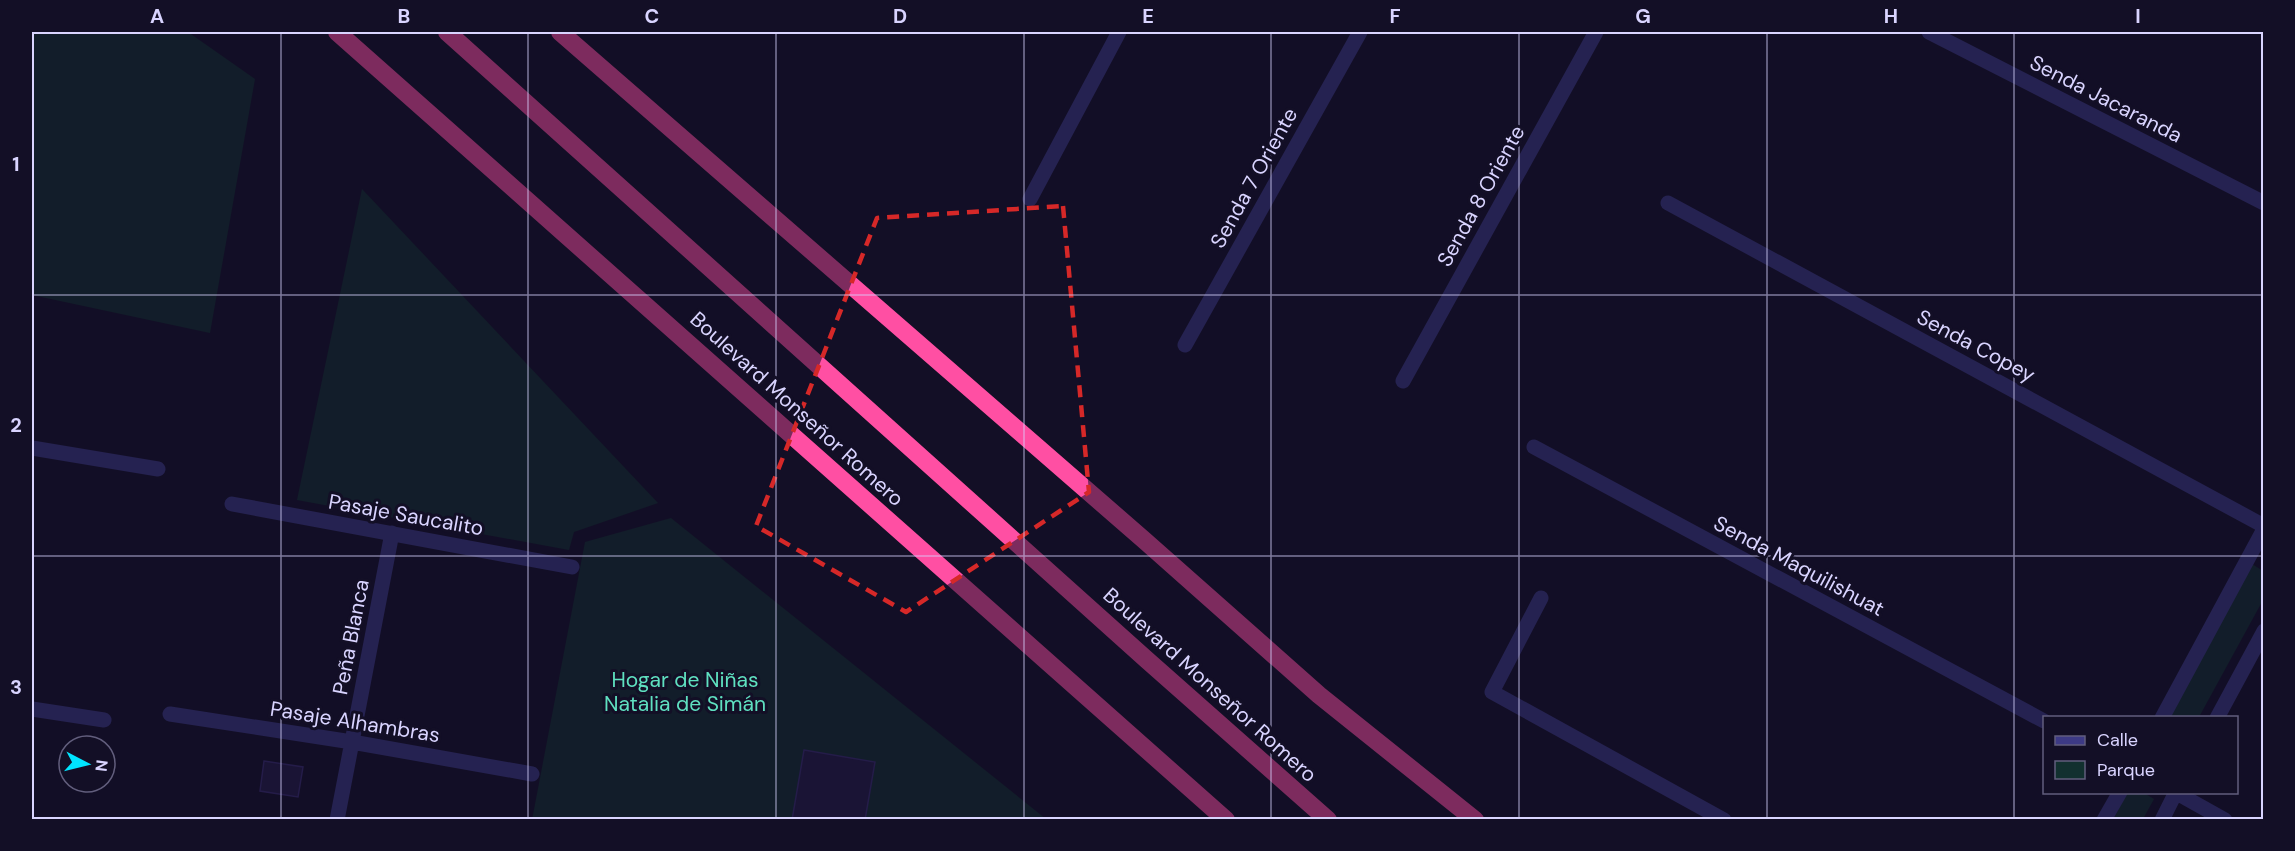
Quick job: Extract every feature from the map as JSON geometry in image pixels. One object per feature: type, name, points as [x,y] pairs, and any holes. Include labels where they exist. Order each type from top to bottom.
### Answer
[{"type":"highway","name":"Boulevard Monseñor Romero","points":[[337,32],[1226,819]]},
{"type":"highway","name":"Boulevard Monseñor Romero","points":[[447,32],[1328,819]]},
{"type":"highway","points":[[560,32],[1319,695],[1475,819]]},
{"type":"street","points":[[1030,199],[1119,32]]},
{"type":"street","name":"Senda 7 Oriente","points":[[1185,345],[1360,32]]},
{"type":"street","name":"Senda 8 Oriente","points":[[1403,381],[1596,32]]},
{"type":"street","name":"Senda Jacaranda","points":[[1929,32],[2264,204]]},
{"type":"street","name":"Senda Copey","points":[[1668,203],[2264,528]]},
{"type":"street","name":"Senda Maquilishuat","points":[[1534,447],[2043,720]]},
{"type":"street","points":[[32,448],[158,469]]},
{"type":"street","name":"Pasaje Saucalito","points":[[232,504],[572,567]]},
{"type":"street","points":[[2163,716],[2264,528]]},
{"type":"street","name":"Peña Blanca","points":[[338,819],[392,533]]},
{"type":"street","points":[[1541,598],[1492,692],[1724,819]]},
{"type":"street","points":[[2218,716],[2264,631]]},
{"type":"street","points":[[32,709],[104,720]]},
{"type":"street","name":"Pasaje Alhambras","points":[[170,714],[352,742],[532,774]]},
{"type":"street","points":[[2104,819],[2119,794]]},
{"type":"street","points":[[2162,819],[2175,794]]},
{"type":"street","points":[[2178,794],[2225,819]]},
{"type":"highlighted area","points":[[1063,206],[1089,492],[906,612],[756,526],[877,218]]},
{"type":"green space","points":[[32,32],[188,32],[255,79],[210,333],[32,295]]},
{"type":"green space","points":[[362,189],[658,503],[574,532],[569,550],[297,500]]},
{"type":"green space","name":"Hogar de Niñas Natalia de Simán","points":[[671,518],[1046,819],[532,820],[585,542]]},
{"type":"green space","points":[[2252,564],[2263,571],[2263,600],[2200,716],[2169,716]]},
{"type":"green space","points":[[2126,794],[2146,794],[2154,799],[2143,819],[2113,820]]},
{"type":"building","points":[[804,750],[875,762],[865,820],[792,820]]},
{"type":"building","points":[[264,761],[303,767],[298,797],[260,791]]}]
